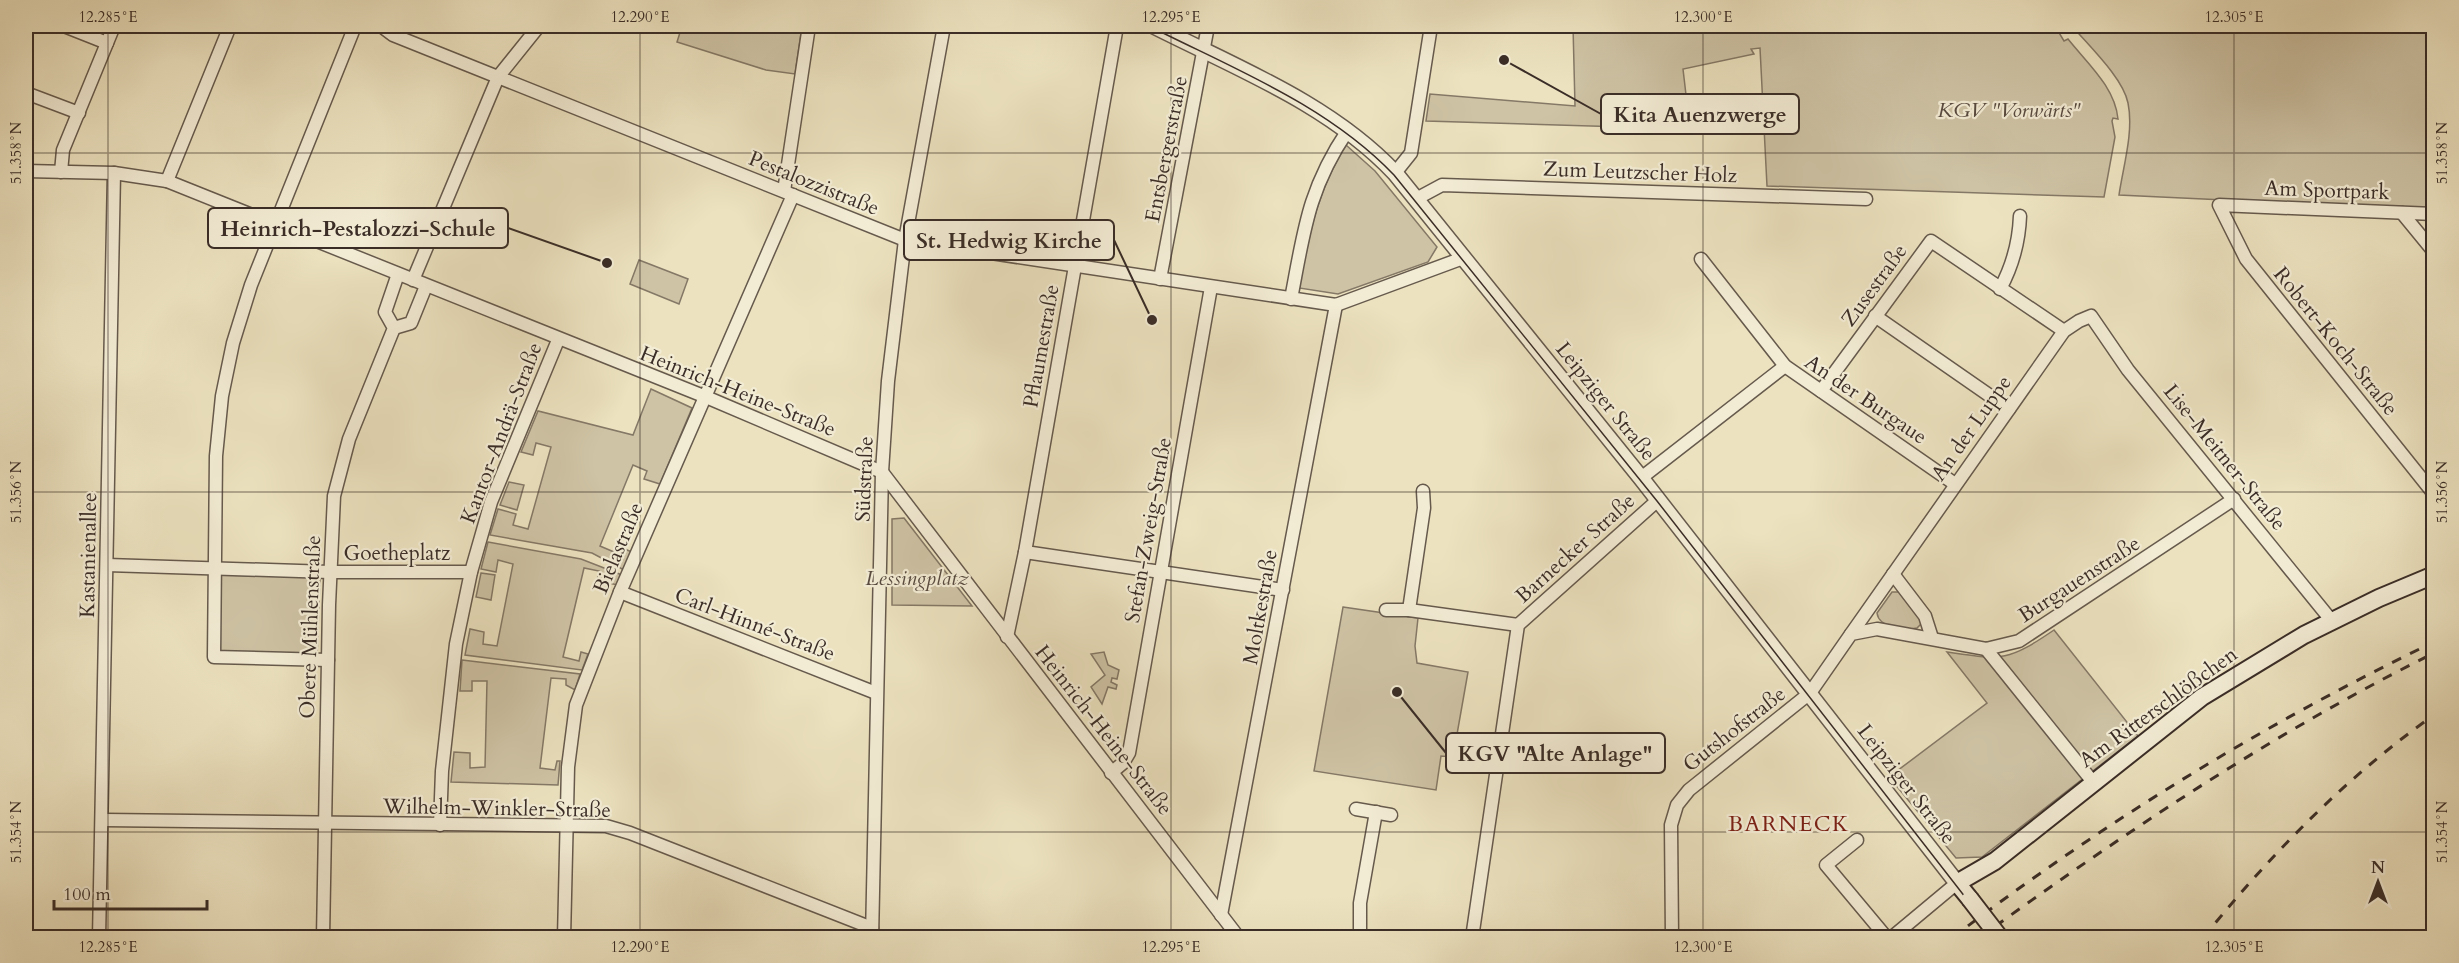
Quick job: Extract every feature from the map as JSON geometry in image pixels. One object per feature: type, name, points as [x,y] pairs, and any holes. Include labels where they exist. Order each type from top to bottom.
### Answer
[{"type":"main road","name":"Am Ritterschlößchen","points":[[1957,884],[1995,861],[2202,697],[2268,654],[2331,620],[2433,575]]},
{"type":"main road","points":[[1957,884],[2000,938]]},
{"type":"street","points":[[64,26],[107,43]]},
{"type":"street","points":[[61,172],[63,150],[114,26]]},
{"type":"street","points":[[167,181],[230,26]]},
{"type":"street","points":[[328,660],[214,657],[216,456],[222,396],[233,343],[251,285],[355,26]]},
{"type":"street","name":"Pestalozzistraße","points":[[381,26],[393,35],[905,240],[1336,305],[1464,258]]},
{"type":"street","points":[[413,280],[498,77],[539,26]]},
{"type":"street","name":"Bielastraße","points":[[564,938],[568,767],[576,705],[620,592],[706,397],[788,193],[809,26]]},
{"type":"street","name":"Südstraße","points":[[872,933],[882,472],[888,381],[905,240],[944,26]]},
{"type":"street","name":"Pflaumestraße","points":[[1007,637],[1025,552],[1117,26]]},
{"type":"street","name":"Leipziger Straße","points":[[1154,26],[1315,108],[1348,130],[1395,173],[1641,478],[1957,884]]},
{"type":"street","name":"Entsbergerstraße","points":[[1160,279],[1209,26]]},
{"type":"street","points":[[1395,173],[1411,153],[1431,26]]},
{"type":"street","points":[[26,93],[79,113]]},
{"type":"street","points":[[1291,299],[1311,198],[1329,159],[1348,130]]},
{"type":"street","name":"Heinrich-Heine-Straße","points":[[26,171],[114,173],[167,181],[558,340],[706,397],[882,472],[1239,938]]},
{"type":"street","name":"Kastanienallee","points":[[99,938],[104,820],[114,173]]},
{"type":"street","name":"Zum Leutzscher Holz","points":[[1416,199],[1442,185],[1866,199]]},
{"type":"street","name":"Am Sportpark","points":[[2219,205],[2433,214]]},
{"type":"street","name":"Robert-Koch-Straße","points":[[2219,205],[2246,259],[2433,494]]},
{"type":"street","points":[[2402,213],[2433,252]]},
{"type":"street","points":[[2000,289],[2010,271],[2017,248],[2020,216]]},
{"type":"street","name":"Zusestraße","points":[[1821,391],[1931,241],[2064,331]]},
{"type":"street","name":"An der Burgaue","points":[[1701,259],[1785,366],[1956,484]]},
{"type":"street","points":[[398,274],[385,312],[394,328],[411,323],[426,286]]},
{"type":"street","name":"Stefan-Zweig-Straße","points":[[1112,772],[1123,763],[1129,753],[1211,287]]},
{"type":"street","name":"Moltkestraße","points":[[1221,915],[1336,305]]},
{"type":"street","points":[[1875,316],[2009,409]]},
{"type":"street","name":"An der Luppe","points":[[1893,574],[2064,331],[2091,316]]},
{"type":"street","name":"Lise-Meitner-Straße","points":[[2091,316],[2128,370],[2331,620]]},
{"type":"street","name":"Obere Mühlenstraße","points":[[323,938],[330,572],[334,496],[340,466],[394,328]]},
{"type":"street","name":"Kantor-Andrä-Straße","points":[[440,825],[442,771],[456,644],[471,572],[490,502],[558,340]]},
{"type":"street","name":"An der Burgaue","points":[[1641,478],[1785,366]]},
{"type":"street","points":[[1409,610],[1424,508],[1423,491]]},
{"type":"street","name":"Burgauenstraße","points":[[1851,634],[1877,629],[1986,649],[2019,641],[2234,499]]},
{"type":"street","name":"Barnecker Straße","points":[[1472,938],[1518,624],[1658,500]]},
{"type":"street","points":[[1025,552],[1282,590]]},
{"type":"street","name":"Goetheplatz","points":[[107,565],[330,572],[471,572]]},
{"type":"street","points":[[1810,693],[1893,574],[1925,616],[1932,638]]},
{"type":"street","name":"Carl-Hinné-Straße","points":[[620,592],[876,693]]},
{"type":"street","name":"Barnecker Straße","points":[[1386,610],[1409,610],[1518,624]]},
{"type":"street","points":[[1986,649],[2093,782]]},
{"type":"street","name":"Gutshofstraße","points":[[1672,938],[1671,825],[1677,805],[1689,790],[1810,693]]},
{"type":"street","points":[[1356,809],[1391,815]]},
{"type":"street","points":[[1360,938],[1360,903],[1376,812]]},
{"type":"street","name":"Wilhelm-Winkler-Straße","points":[[104,820],[606,826],[630,833],[872,933]]},
{"type":"street","points":[[1857,840],[1826,865],[1889,938],[1957,884]]},
{"type":"green space","points":[[682,26],[802,26],[795,74],[766,70],[677,42]]},
{"type":"green space","name":"KGV \"Vorwärts\"","points":[[1573,26],[2055,26],[2064,41],[2068,39],[2099,76],[2116,107],[2118,119],[2113,118],[2112,121],[2115,137],[2104,197],[1767,186],[1760,48],[1751,49],[1754,54],[1683,69],[1690,129],[1426,121],[1430,94],[1575,106]]},
{"type":"green space","points":[[2072,26],[2433,26],[2433,210],[2119,195],[2129,137],[2128,103],[2113,73]]},
{"type":"green space","points":[[1346,145],[1375,171],[1437,247],[1428,262],[1338,294],[1299,288],[1315,214],[1328,179]]},
{"type":"green space","points":[[639,260],[688,279],[679,304],[630,284]]},
{"type":"green space","points":[[651,389],[692,408],[660,484],[644,479],[647,471],[633,465],[600,546],[614,552],[617,546],[632,552],[624,570],[592,553],[490,535],[498,509],[516,514],[513,525],[528,529],[551,447],[536,443],[533,455],[521,452],[538,411],[633,435]]},
{"type":"green space","points":[[509,482],[524,485],[517,510],[500,505]]},
{"type":"green space","name":"Lessingplatz","points":[[904,518],[972,606],[892,605],[892,519]]},
{"type":"green space","points":[[488,542],[581,559],[622,575],[618,585],[597,581],[599,571],[584,568],[563,657],[579,661],[581,652],[588,654],[582,670],[465,655],[470,629],[484,632],[483,644],[497,646],[513,564],[498,560],[496,572],[481,569]]},
{"type":"green space","points":[[481,573],[495,575],[491,600],[476,597]]},
{"type":"green space","points":[[221,575],[320,577],[317,658],[219,654]]},
{"type":"green space","points":[[1892,592],[1899,592],[1920,617],[1921,624],[1917,628],[1893,627],[1879,618],[1877,613]]},
{"type":"green space","points":[[1343,607],[1418,618],[1415,646],[1417,663],[1468,672],[1453,757],[1441,756],[1436,790],[1314,771]]},
{"type":"green space","points":[[2054,630],[2138,736],[1982,857],[1956,858],[1889,777],[1987,703],[1947,652],[2004,656],[2025,648]]},
{"type":"green space","points":[[1104,652],[1108,665],[1119,670],[1117,679],[1112,678],[1111,682],[1117,685],[1116,689],[1108,687],[1102,704],[1091,687],[1105,675],[1091,654]]},
{"type":"green space","points":[[462,660],[580,674],[575,690],[566,685],[566,679],[551,678],[540,768],[555,770],[557,761],[560,761],[558,785],[451,782],[454,752],[470,753],[470,768],[485,767],[487,681],[472,681],[472,691],[460,691]]},
{"type":"tram line","points":[[1149,26],[1278,90],[1309,108],[1368,150],[1394,175],[1657,501],[1997,938]]},
{"type":"railway","points":[[1952,938],[2067,854],[2185,778],[2308,707],[2434,642]]},
{"type":"railway","points":[[1979,938],[2089,860],[2200,786],[2315,717],[2434,653]]},
{"type":"railway","points":[[2203,938],[2255,876],[2311,818],[2370,764],[2434,715]]},
{"type":"place","name":"Kita Auenzwerge","points":[[1504,60]]},
{"type":"place","name":"Heinrich-Pestalozzi-Schule","points":[[607,263]]},
{"type":"place","name":"St. Hedwig Kirche","points":[[1152,320]]},
{"type":"place","name":"KGV \"Alte Anlage\"","points":[[1397,692]]},
{"type":"district","name":"BARNECK","points":[[1789,823]]}]
